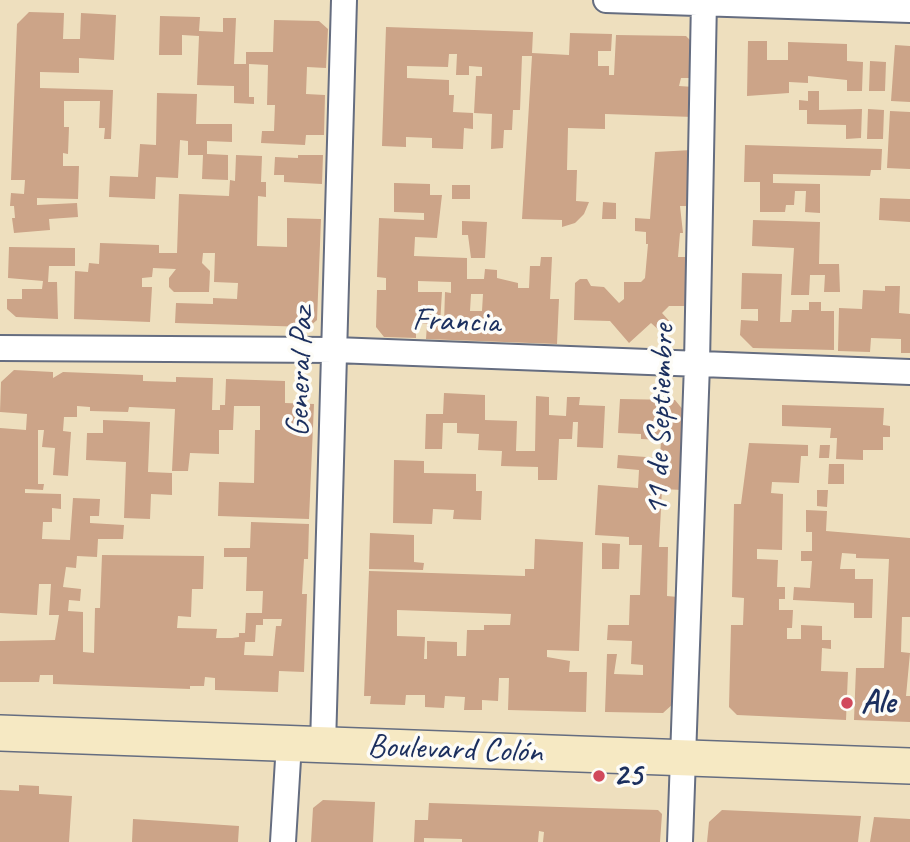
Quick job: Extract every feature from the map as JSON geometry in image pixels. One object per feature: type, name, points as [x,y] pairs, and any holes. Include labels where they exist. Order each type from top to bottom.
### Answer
[{"type":"main road","name":"Boulevard Colón","points":[[0,733],[910,766]]},
{"type":"street","name":"General Paz","points":[[283,842],[306,744],[334,350],[344,0]]},
{"type":"street","points":[[606,0],[910,10]]},
{"type":"street","name":"11 de Septiembre","points":[[680,842],[684,799],[682,757],[697,364],[704,2]]},
{"type":"street","name":"Francia","points":[[0,348],[334,350],[910,372]]},
{"type":"building","points":[[29,12],[64,13],[63,39],[80,39],[81,13],[116,15],[114,60],[79,58],[79,73],[40,72],[40,88],[113,90],[111,139],[104,139],[105,128],[99,128],[100,101],[64,101],[64,127],[69,127],[68,154],[63,153],[63,166],[79,166],[78,199],[37,198],[37,205],[77,203],[78,217],[49,219],[50,230],[14,233],[12,218],[15,218],[14,206],[10,206],[11,193],[24,194],[25,180],[11,180],[17,24]]},
{"type":"building","points":[[160,16],[200,17],[199,31],[223,32],[223,18],[236,18],[234,64],[246,64],[246,52],[273,52],[274,20],[319,21],[328,29],[326,68],[307,67],[306,94],[325,95],[324,135],[306,135],[305,145],[261,143],[262,131],[274,131],[275,105],[267,105],[268,65],[249,64],[249,97],[254,97],[254,104],[234,103],[234,86],[197,85],[199,36],[182,35],[182,55],[159,55]]},
{"type":"building","points":[[386,27],[533,32],[532,53],[569,55],[570,33],[612,34],[611,51],[598,51],[598,66],[609,66],[609,75],[614,75],[616,35],[686,36],[695,45],[694,78],[681,78],[679,86],[694,87],[693,117],[605,114],[605,129],[568,128],[567,170],[577,170],[576,201],[589,202],[584,214],[575,223],[562,227],[562,220],[522,219],[532,56],[522,56],[520,110],[513,110],[512,130],[504,130],[503,148],[491,149],[492,114],[474,113],[476,76],[482,76],[482,67],[469,66],[469,75],[456,75],[457,54],[449,54],[448,67],[407,66],[407,78],[449,80],[449,95],[454,95],[453,112],[473,113],[473,129],[464,128],[463,149],[432,148],[432,138],[406,137],[406,147],[382,146]]},
{"type":"building","points":[[748,41],[767,41],[767,60],[788,60],[788,42],[847,44],[847,61],[863,62],[862,91],[847,91],[847,80],[808,76],[808,83],[789,82],[789,93],[747,96]]},
{"type":"building","points":[[895,45],[910,46],[910,102],[891,101]]},
{"type":"building","points":[[870,61],[886,62],[885,91],[869,91]]},
{"type":"building","points":[[808,91],[819,91],[819,110],[862,109],[861,138],[846,139],[846,125],[807,124],[807,110],[799,110],[799,100],[808,101]]},
{"type":"building","points":[[157,93],[197,94],[196,124],[232,124],[232,142],[207,141],[207,154],[228,155],[228,180],[202,179],[203,155],[188,155],[188,141],[180,140],[178,178],[156,177],[155,199],[109,197],[110,176],[138,177],[140,144],[156,145]]},
{"type":"building","points":[[868,109],[884,110],[883,139],[867,139]]},
{"type":"building","points":[[890,111],[910,112],[910,169],[887,168]]},
{"type":"building","points":[[745,145],[882,149],[881,170],[871,170],[870,176],[773,174],[773,183],[820,184],[820,213],[805,212],[806,191],[795,191],[794,205],[786,205],[785,212],[760,212],[760,182],[744,182]]},
{"type":"building","points":[[692,150],[690,206],[680,206],[683,233],[680,233],[678,257],[688,257],[686,306],[669,306],[662,313],[671,323],[661,332],[651,323],[629,343],[610,321],[574,320],[575,283],[580,279],[587,279],[591,286],[604,287],[619,303],[624,299],[624,282],[641,282],[645,278],[648,244],[646,232],[635,231],[635,218],[650,219],[655,152]]},
{"type":"building","points":[[236,155],[262,156],[261,182],[266,182],[266,197],[258,196],[257,246],[287,247],[287,218],[321,219],[317,320],[309,327],[175,323],[176,303],[213,304],[213,298],[237,299],[238,283],[214,282],[215,253],[203,253],[202,263],[210,271],[209,292],[174,292],[169,287],[169,278],[176,269],[153,268],[152,277],[142,278],[142,287],[152,287],[150,322],[74,319],[75,271],[88,272],[89,263],[99,264],[100,243],[159,245],[159,253],[177,253],[179,194],[229,196],[230,180],[235,181]]},
{"type":"building","points":[[298,155],[323,155],[322,184],[284,182],[284,175],[274,175],[275,157],[298,158]]},
{"type":"building","points":[[394,183],[430,184],[430,195],[442,195],[437,238],[415,237],[414,256],[467,258],[467,279],[484,279],[485,269],[497,270],[497,278],[518,283],[518,288],[529,288],[530,266],[540,266],[541,257],[552,257],[550,299],[559,299],[557,344],[426,339],[427,324],[416,323],[416,338],[384,337],[376,327],[377,290],[386,290],[386,278],[377,277],[379,218],[424,220],[424,213],[394,212]],"holes":[[[418,281],[451,282],[451,293],[445,292],[444,324],[440,324],[442,292],[418,292]],[[471,294],[483,294],[482,311],[470,311]]]},
{"type":"building","points":[[452,185],[470,185],[470,199],[452,199]]},
{"type":"building","points":[[880,198],[910,199],[910,222],[879,220]]},
{"type":"building","points":[[603,202],[616,203],[616,219],[602,219]]},
{"type":"building","points":[[753,220],[820,222],[819,264],[839,264],[840,292],[824,292],[825,275],[810,275],[809,295],[791,295],[794,248],[752,246]]},
{"type":"building","points":[[462,221],[487,222],[485,258],[471,258],[468,235],[462,235]]},
{"type":"building","points":[[9,247],[75,248],[75,266],[49,266],[48,282],[57,282],[58,319],[16,317],[7,309],[7,299],[22,299],[22,289],[42,289],[43,281],[8,278]]},
{"type":"building","points":[[742,273],[782,274],[780,322],[791,322],[792,310],[809,310],[809,302],[821,302],[821,311],[834,311],[834,350],[753,348],[740,335],[741,320],[758,321],[758,309],[741,309]]},
{"type":"building","points":[[885,286],[900,286],[899,313],[910,314],[910,353],[901,353],[901,339],[871,338],[870,352],[838,351],[839,308],[862,309],[863,290],[885,291]]},
{"type":"building","points":[[14,370],[53,372],[53,378],[63,372],[143,375],[143,381],[176,382],[176,377],[213,378],[212,410],[220,410],[220,405],[225,405],[226,379],[285,381],[285,403],[314,404],[309,519],[218,516],[219,482],[254,483],[255,430],[260,430],[260,406],[234,406],[233,430],[219,430],[219,454],[190,453],[188,471],[172,471],[175,409],[129,407],[128,412],[90,411],[90,407],[77,406],[77,417],[64,417],[63,431],[71,432],[68,476],[53,475],[55,448],[42,447],[44,430],[38,430],[38,484],[44,484],[43,490],[25,489],[25,493],[61,494],[61,509],[52,508],[52,522],[43,522],[42,539],[70,540],[73,498],[100,499],[99,516],[90,516],[90,523],[124,525],[123,539],[98,539],[97,557],[77,556],[76,568],[66,567],[63,587],[81,589],[80,601],[69,600],[68,611],[83,612],[83,652],[94,653],[95,608],[100,608],[102,555],[204,556],[203,589],[192,589],[191,617],[178,616],[177,628],[217,629],[216,638],[239,637],[239,633],[245,633],[246,613],[262,613],[263,591],[246,591],[247,557],[224,557],[224,548],[250,548],[251,522],[309,524],[308,559],[304,559],[302,594],[307,594],[304,672],[279,671],[278,692],[215,690],[215,678],[205,677],[204,686],[190,686],[190,689],[53,684],[53,675],[40,675],[39,682],[0,682],[0,641],[55,640],[59,615],[49,615],[51,584],[39,584],[37,615],[0,613],[0,428],[26,430],[27,414],[0,412],[1,382]],"holes":[[[263,619],[282,619],[281,626],[276,626],[273,656],[244,655],[245,642],[255,642],[256,625],[263,625]]]},
{"type":"building","points":[[444,393],[485,395],[485,420],[517,421],[516,451],[535,451],[536,396],[549,397],[549,415],[566,416],[567,397],[580,397],[579,405],[605,406],[603,448],[577,447],[578,422],[573,422],[572,439],[559,439],[557,480],[538,480],[538,467],[501,466],[502,451],[478,450],[479,434],[457,433],[457,423],[443,423],[442,449],[425,449],[426,414],[443,414]]},
{"type":"building","points":[[620,399],[675,400],[684,411],[682,490],[662,489],[659,547],[668,547],[667,596],[678,597],[674,703],[663,713],[605,712],[607,654],[617,654],[614,674],[643,675],[643,665],[631,664],[632,641],[607,640],[608,625],[629,625],[630,595],[640,595],[642,545],[629,545],[629,537],[595,535],[598,485],[638,488],[639,470],[617,468],[618,455],[660,458],[661,440],[641,439],[641,434],[618,433]]},
{"type":"building","points":[[782,405],[884,408],[883,425],[890,426],[890,437],[883,437],[883,450],[863,450],[863,460],[836,459],[837,438],[830,438],[831,428],[782,426]]},
{"type":"building","points":[[103,420],[150,422],[148,472],[172,473],[172,495],[151,494],[150,519],[124,518],[126,462],[86,460],[87,433],[103,433]]},
{"type":"building","points":[[749,443],[808,445],[808,456],[801,456],[799,483],[772,482],[771,493],[783,494],[782,550],[757,549],[757,559],[778,560],[777,587],[785,587],[785,599],[779,599],[779,610],[793,610],[792,628],[787,628],[787,639],[801,639],[801,625],[822,626],[822,640],[831,640],[831,649],[822,648],[821,671],[848,672],[846,720],[737,715],[729,707],[731,625],[743,625],[744,598],[732,597],[734,504],[741,504]]},
{"type":"building","points":[[820,445],[830,445],[829,458],[819,458]]},
{"type":"building","points":[[394,460],[424,461],[424,473],[476,474],[476,491],[482,491],[481,520],[453,519],[454,510],[433,509],[432,524],[393,523]]},
{"type":"building","points":[[829,464],[844,464],[844,484],[828,484]]},
{"type":"building","points":[[817,490],[828,490],[827,507],[817,506]]},
{"type":"building","points":[[806,510],[827,511],[826,531],[910,538],[910,617],[902,617],[901,652],[910,653],[906,696],[910,696],[910,722],[854,720],[856,668],[884,668],[889,559],[856,558],[856,554],[842,553],[840,569],[855,569],[855,579],[873,579],[872,618],[854,618],[854,603],[793,600],[794,587],[810,588],[812,561],[801,561],[801,551],[812,551],[812,532],[806,532]]},
{"type":"building","points":[[370,533],[414,535],[414,562],[424,563],[423,570],[369,569]]},
{"type":"building","points":[[535,539],[583,542],[579,651],[547,650],[547,657],[570,661],[569,672],[587,672],[586,712],[508,710],[509,678],[499,678],[498,701],[482,700],[482,710],[464,710],[465,697],[445,696],[444,708],[425,707],[425,695],[406,695],[405,705],[370,704],[371,696],[364,696],[369,571],[525,576],[525,569],[534,569]],"holes":[[[397,610],[511,614],[510,625],[484,625],[484,630],[467,630],[466,656],[457,656],[457,642],[427,641],[427,659],[424,659],[425,637],[397,636]]]},
{"type":"building","points":[[602,543],[620,544],[619,569],[602,569]]},
{"type":"building","points":[[19,785],[39,786],[39,794],[72,796],[69,842],[0,842],[0,790],[19,791]]},
{"type":"building","points":[[323,800],[375,802],[373,842],[311,842],[313,808]]},
{"type":"building","points":[[429,803],[658,810],[662,814],[660,842],[543,842],[544,832],[539,831],[538,842],[462,842],[462,839],[424,838],[424,842],[414,842],[415,820],[428,820]]},
{"type":"building","points":[[722,810],[861,816],[858,842],[707,842],[709,822]]},
{"type":"building","points":[[874,817],[910,819],[910,842],[870,842]]},
{"type":"building","points":[[133,819],[239,826],[238,842],[132,842]]},
{"type":"place","name":"Ale","points":[[847,703]]},
{"type":"place","name":"25","points":[[599,776]]}]
